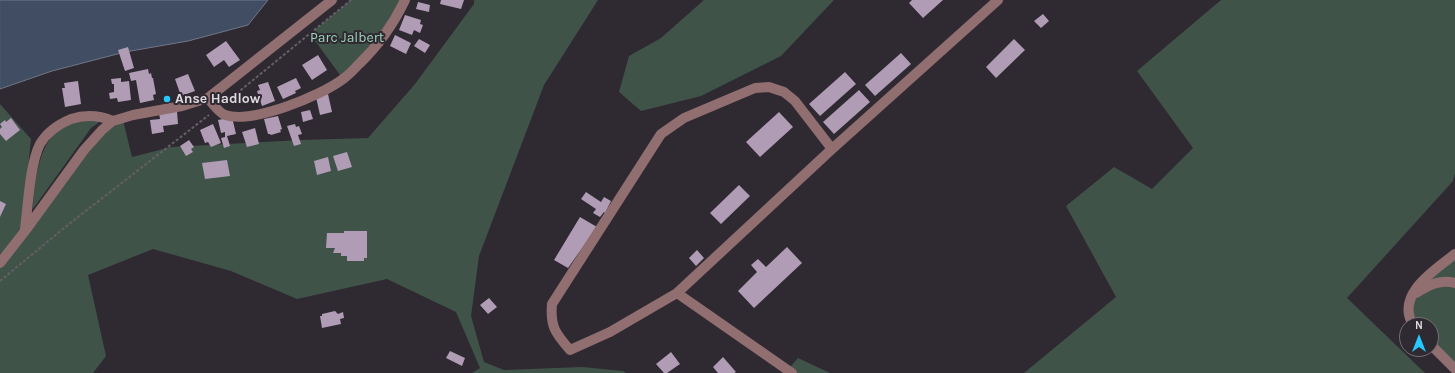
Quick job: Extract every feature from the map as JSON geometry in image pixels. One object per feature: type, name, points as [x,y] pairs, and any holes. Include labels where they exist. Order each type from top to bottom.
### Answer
[{"type":"street","points":[[0,263],[92,139],[113,121],[133,115],[182,106],[208,98],[332,0]]},
{"type":"street","points":[[208,98],[217,109],[224,114],[232,116],[258,114],[279,109],[322,92],[343,79],[370,54],[385,36],[397,18],[404,0]]},
{"type":"street","points":[[832,149],[795,101],[784,92],[768,87],[755,88],[684,118],[672,125],[661,134],[562,286],[552,304],[552,323],[556,335],[570,350],[610,332],[677,293],[832,149],[998,0]]},
{"type":"street","points":[[25,231],[34,162],[40,144],[49,133],[61,123],[74,118],[94,115],[113,121]]},
{"type":"street","points":[[1410,317],[1409,305],[1418,286],[1425,278],[1455,254]]},
{"type":"street","points":[[1413,295],[1434,283],[1442,281],[1455,284]]},
{"type":"street","points":[[677,293],[792,373]]},
{"type":"street","points":[[1439,353],[1455,369]]},
{"type":"path","points":[[0,281],[69,224],[217,109],[351,0]]},
{"type":"green space","name":"Parc Jalbert","points":[[351,0],[405,0],[397,18],[343,79],[310,34]]},
{"type":"green space","points":[[474,0],[598,0],[544,85],[479,256],[471,316],[484,362],[504,370],[582,367],[623,371],[626,373],[472,373],[480,368],[456,312],[387,279],[297,299],[231,271],[153,249],[88,275],[106,356],[93,373],[0,373],[0,104],[31,139],[23,220],[36,213],[98,140],[123,120],[132,157],[171,147],[368,138],[415,84],[474,4]]},
{"type":"green space","points":[[704,0],[834,0],[781,56],[701,96],[641,111],[619,92],[629,56],[661,38]]},
{"type":"green space","points":[[1221,0],[1455,0],[1455,173],[1453,181],[1347,298],[1399,348],[1399,357],[1408,357],[1425,373],[1024,373],[1116,297],[1066,206],[1114,167],[1152,189],[1193,148],[1137,71]]},
{"type":"green space","points":[[98,119],[98,123],[91,128],[33,209],[36,177],[42,155],[53,135],[64,125],[69,123]]},
{"type":"green space","points":[[1455,254],[1455,369],[1439,353],[1439,317],[1413,317],[1413,295]]},
{"type":"green space","points":[[798,358],[830,373],[785,373]]},
{"type":"water","points":[[0,0],[268,0],[248,25],[188,41],[125,52],[52,71],[0,89]]},
{"type":"building","points":[[441,0],[464,0],[461,9],[440,4]]},
{"type":"building","points":[[912,0],[943,0],[923,18],[909,3]]},
{"type":"building","points":[[418,2],[430,5],[429,12],[416,9]]},
{"type":"building","points":[[1043,14],[1049,21],[1041,28],[1034,21]]},
{"type":"building","points":[[405,15],[421,20],[420,24],[423,25],[420,33],[414,30],[412,35],[399,30]]},
{"type":"building","points":[[395,35],[411,43],[406,54],[390,46]]},
{"type":"building","points":[[419,39],[430,45],[425,53],[414,46]]},
{"type":"building","points":[[1014,39],[1025,50],[996,78],[986,67]]},
{"type":"building","points":[[226,41],[240,60],[229,67],[224,60],[214,67],[206,55]]},
{"type":"building","points":[[128,47],[134,68],[125,71],[118,50]]},
{"type":"building","points":[[901,53],[911,64],[875,96],[865,85]]},
{"type":"building","points":[[318,55],[327,70],[312,80],[302,65]]},
{"type":"building","points":[[148,69],[149,74],[151,73],[153,78],[156,94],[153,95],[154,100],[140,103],[136,80],[131,81],[129,73]]},
{"type":"building","points":[[845,72],[856,84],[820,116],[809,104]]},
{"type":"building","points":[[188,74],[195,91],[181,96],[175,79]]},
{"type":"building","points":[[121,78],[121,82],[129,81],[131,100],[118,102],[117,98],[110,99],[109,93],[114,92],[114,84],[112,84],[111,79]]},
{"type":"building","points":[[296,78],[301,88],[295,91],[296,93],[283,99],[277,87]]},
{"type":"building","points":[[78,81],[81,104],[65,107],[62,88],[65,88],[64,83]]},
{"type":"building","points":[[268,82],[275,101],[262,106],[257,91],[260,90],[258,85]]},
{"type":"building","points":[[859,90],[870,102],[834,134],[823,122]]},
{"type":"building","points":[[328,94],[332,112],[320,115],[316,97]]},
{"type":"building","points":[[310,110],[313,119],[303,122],[301,112]]},
{"type":"building","points":[[177,111],[178,124],[163,126],[164,132],[152,134],[150,120],[160,119],[159,113]]},
{"type":"building","points":[[779,112],[793,127],[760,157],[746,142]]},
{"type":"building","points":[[278,116],[282,129],[280,130],[281,132],[271,135],[268,134],[264,119]]},
{"type":"building","points":[[232,117],[236,134],[227,136],[230,146],[224,148],[221,138],[225,137],[225,132],[221,133],[218,120]]},
{"type":"building","points":[[11,118],[20,130],[6,141],[0,134],[0,129],[2,127],[0,124]]},
{"type":"building","points":[[213,124],[221,143],[211,147],[208,142],[205,143],[200,130]]},
{"type":"building","points":[[295,124],[296,127],[299,126],[302,134],[298,135],[301,144],[294,146],[287,126]]},
{"type":"building","points":[[255,128],[259,144],[247,147],[242,132]]},
{"type":"building","points":[[189,140],[194,147],[191,149],[193,152],[186,156],[180,146]]},
{"type":"building","points":[[347,152],[352,167],[338,171],[333,156]]},
{"type":"building","points":[[328,157],[331,171],[317,175],[314,161]]},
{"type":"building","points":[[227,160],[230,176],[205,179],[202,163]]},
{"type":"building","points":[[739,185],[750,196],[721,224],[710,213]]},
{"type":"building","points":[[586,192],[601,202],[604,197],[611,201],[605,213],[604,212],[600,217],[593,213],[596,209],[581,199]]},
{"type":"building","points":[[0,201],[6,204],[0,217]]},
{"type":"building","points":[[580,217],[597,227],[568,268],[554,260]]},
{"type":"building","points":[[344,231],[367,231],[367,258],[364,258],[364,261],[347,261],[347,256],[341,256],[341,253],[333,253],[335,248],[326,248],[327,233],[344,233]]},
{"type":"building","points":[[787,247],[802,263],[754,308],[738,291],[757,272],[751,265],[758,259],[766,267]]},
{"type":"building","points":[[697,250],[704,258],[696,266],[689,258]]},
{"type":"building","points":[[489,298],[497,307],[488,314],[480,305]]},
{"type":"building","points":[[335,311],[338,314],[343,312],[344,318],[340,319],[341,324],[322,328],[320,316],[322,316],[322,314]]},
{"type":"building","points":[[450,351],[465,358],[462,366],[446,358]]},
{"type":"building","points":[[671,352],[680,364],[667,373],[664,373],[656,364]]},
{"type":"building","points":[[723,357],[736,372],[718,373],[713,367]]},
{"type":"place","name":"Anse Hadlow","points":[[167,99]]}]
